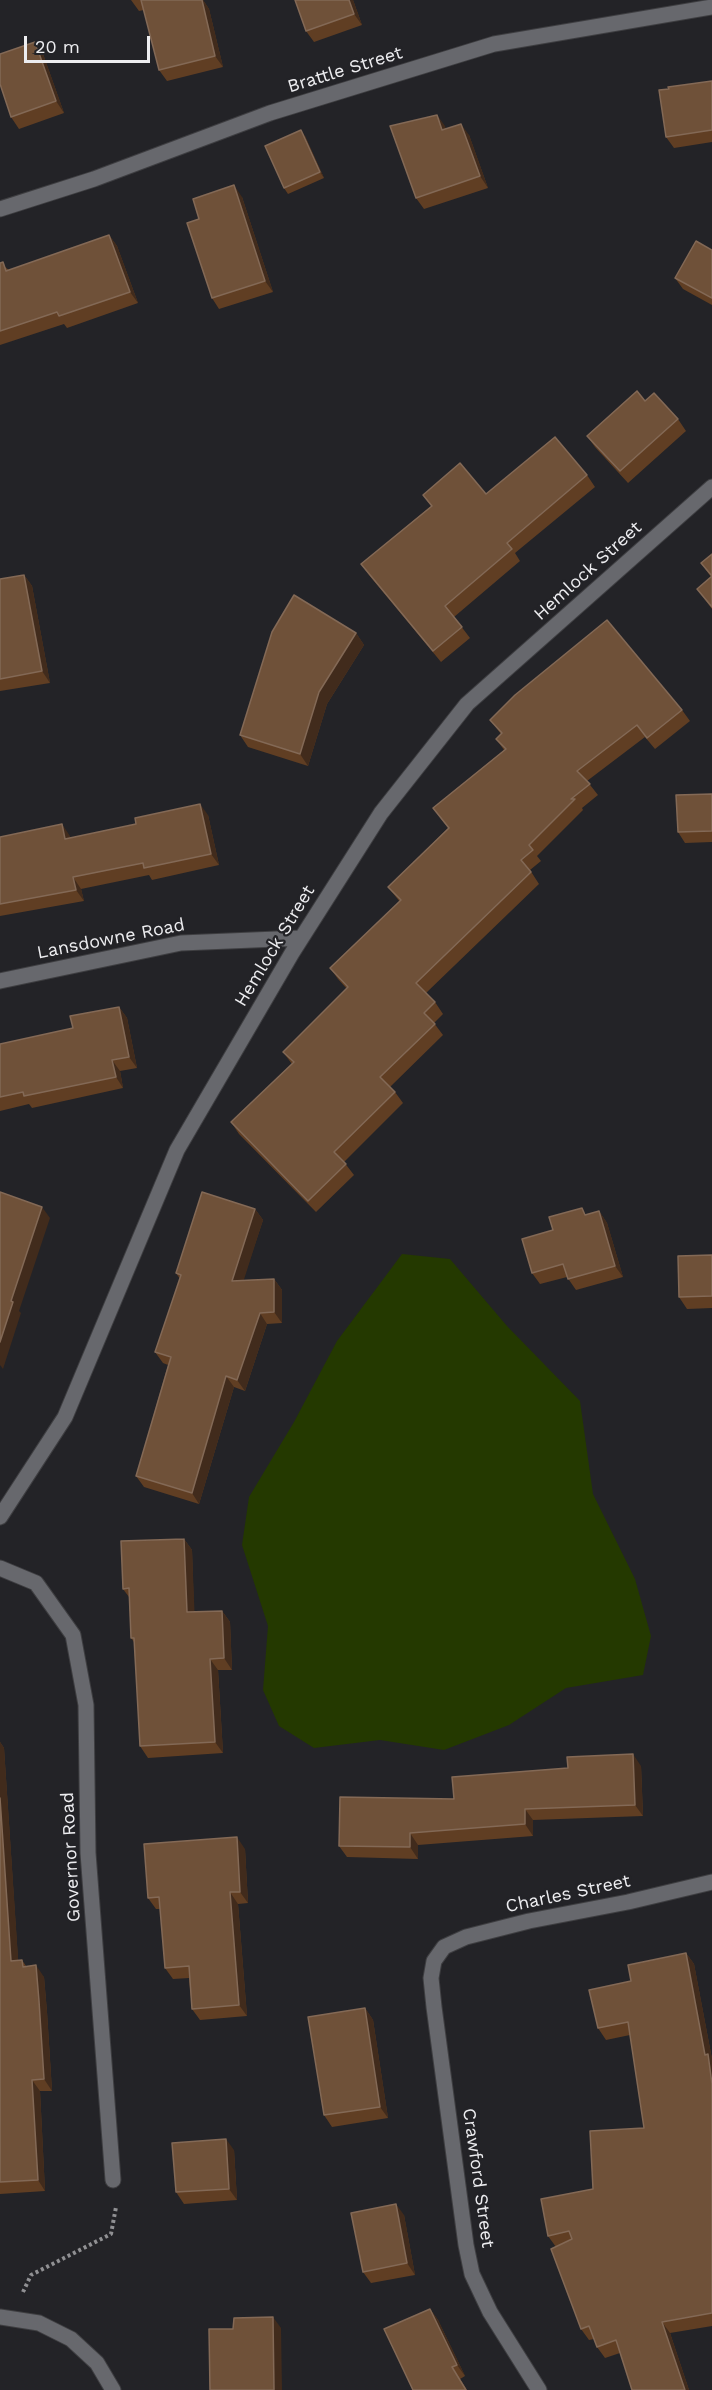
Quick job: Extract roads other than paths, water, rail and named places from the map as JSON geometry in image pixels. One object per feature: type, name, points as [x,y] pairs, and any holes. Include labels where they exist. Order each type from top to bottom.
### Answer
[{"type":"street","name":"Brattle Street","points":[[0,208],[94,179],[270,113],[494,44],[712,7]]},
{"type":"street","name":"Hemlock Street","points":[[0,1517],[65,1417],[177,1150],[301,938],[381,813],[467,704],[712,487]]},
{"type":"street","name":"Lansdowne Road","points":[[0,981],[181,943],[301,938]]},
{"type":"street","name":"Governor Road","points":[[0,1568],[36,1582],[73,1635],[86,1705],[88,1853],[113,2180]]},
{"type":"street","name":"Charles Street","points":[[436,1955],[444,1947],[466,1937],[529,1921],[628,1902],[712,1882]]},
{"type":"street","name":"Crawford Street","points":[[436,1955],[432,1966],[432,1992],[471,2267],[478,2289],[490,2312],[539,2390]]},
{"type":"street","points":[[6,2317],[39,2323],[71,2339],[97,2363],[113,2390]]}]
